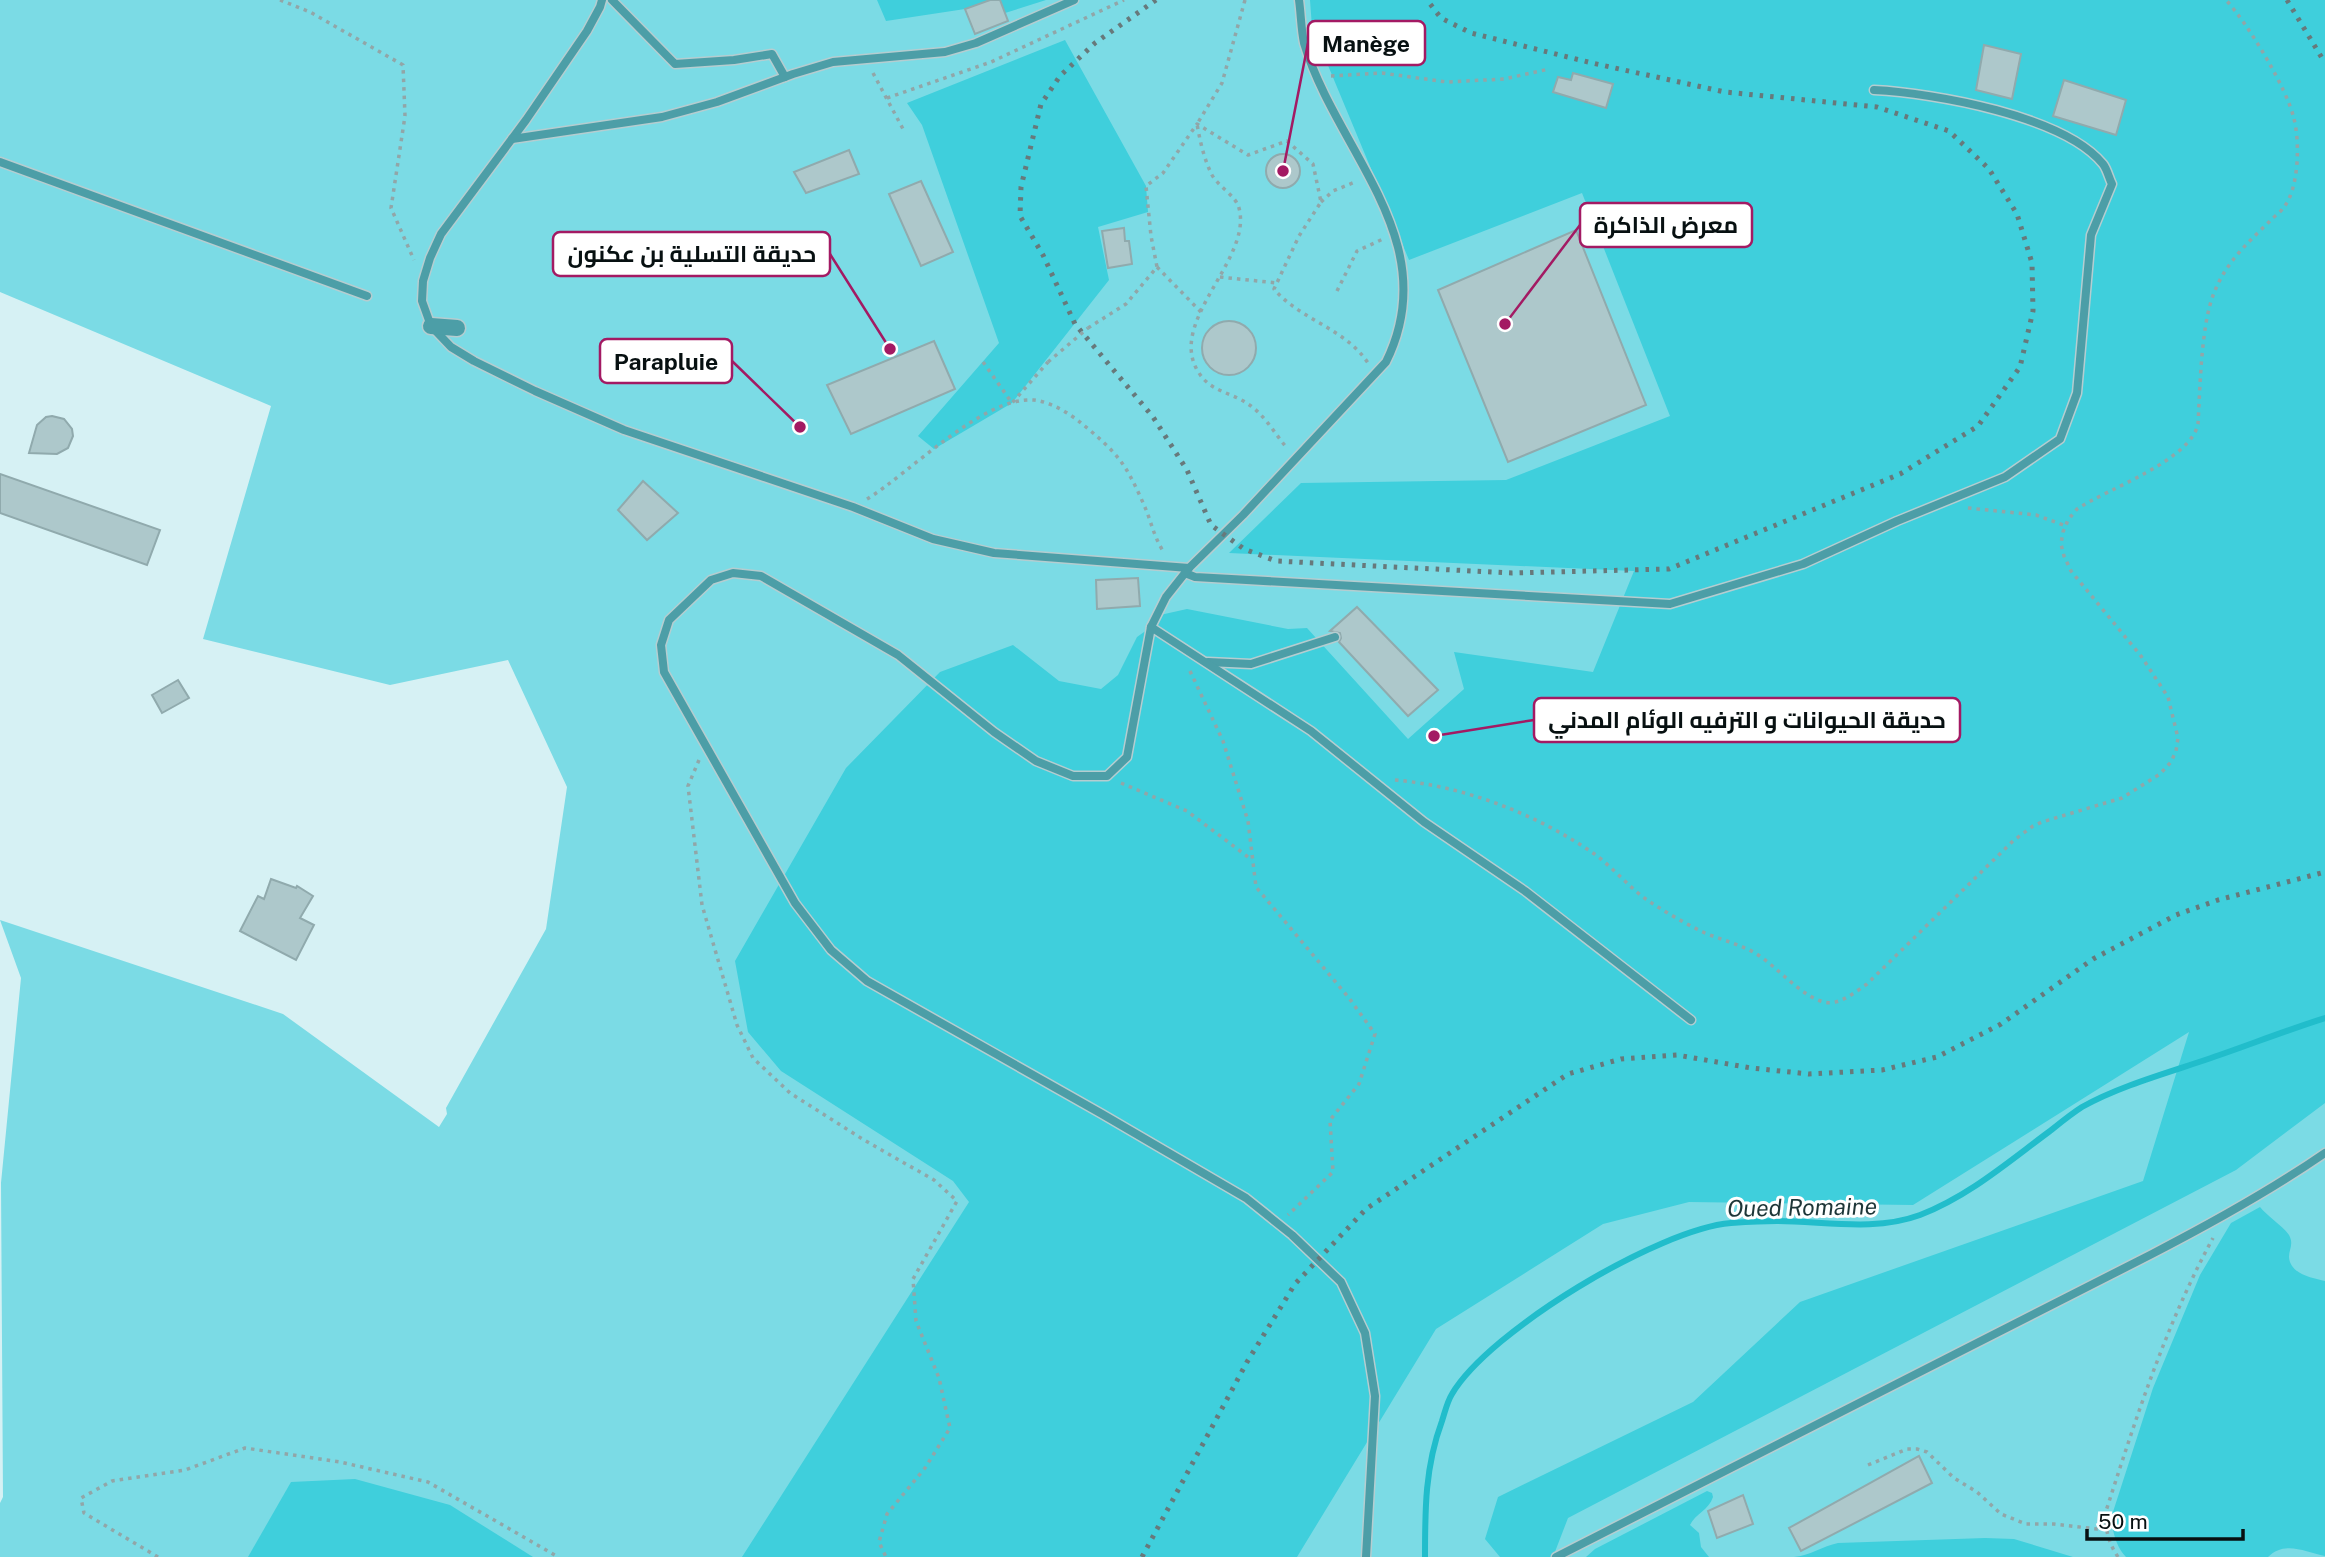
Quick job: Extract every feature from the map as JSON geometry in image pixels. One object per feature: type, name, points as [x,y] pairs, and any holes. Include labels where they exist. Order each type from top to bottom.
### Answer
[{"type":"street","points":[[431,326],[457,328]]},
{"type":"lane","points":[[602,0],[587,31],[512,139],[441,234],[423,281],[422,301],[431,326],[451,346],[474,361],[535,391],[624,430],[853,507],[933,539],[994,553],[1187,570],[1208,578],[1670,604],[1803,564],[1897,520],[2005,477],[2060,439],[2077,393],[2091,235],[2112,184],[2104,165],[2078,144],[2043,125],[2001,111],[1940,97],[1874,90]]},
{"type":"lane","points":[[612,0],[674,64],[734,60],[772,54],[785,77]]},
{"type":"lane","points":[[512,139],[662,117],[717,102],[834,62],[955,49],[976,43],[1074,0]]},
{"type":"lane","points":[[1299,0],[1304,42],[1332,109],[1370,176],[1394,233],[1403,266],[1404,301],[1398,340],[1387,362],[1187,570],[1166,597],[1151,627],[1127,757],[1107,776],[1073,776],[1036,761],[994,732],[898,655],[761,576],[733,573],[711,580],[669,620],[661,645],[664,672],[795,903],[831,950],[867,981],[1234,1191],[1278,1224],[1341,1282],[1366,1333],[1375,1396],[1366,1557]]},
{"type":"lane","points":[[0,162],[367,296]]},
{"type":"lane","points":[[1151,627],[1311,731],[1424,822],[1525,891],[1691,1020]]},
{"type":"lane","points":[[1205,661],[1251,664],[1335,637]]},
{"type":"lane","points":[[1556,1557],[2229,1213],[2282,1183],[2325,1153]]},
{"type":"path","points":[[280,0],[310,12],[403,65],[405,116],[391,208],[423,281]]},
{"type":"path","points":[[887,98],[991,62],[1124,0]]},
{"type":"path","points":[[1201,312],[1157,267],[1146,186],[1163,173],[1198,124],[1222,83],[1245,0]]},
{"type":"path","points":[[1371,778],[1426,784],[1537,820],[1593,853],[1647,900],[1705,932],[1760,956],[1812,997],[1826,1003],[1839,1001],[1867,984],[2013,841],[2033,826],[2122,799],[2160,774],[2171,762],[2178,737],[2168,697],[2141,656],[2071,572],[2061,544],[2066,526],[2077,509],[2156,467],[2192,439],[2198,424],[2208,312],[2214,293],[2233,258],[2285,207],[2291,192],[2297,155],[2292,112],[2253,36],[2226,0]]},
{"type":"path","points":[[865,60],[903,130]]},
{"type":"path","points":[[1319,77],[1382,73],[1447,82],[1504,79],[1549,69]]},
{"type":"path","points":[[1198,124],[1248,155],[1287,141],[1313,164],[1321,202]]},
{"type":"path","points":[[1198,124],[1201,144],[1212,176],[1239,207],[1240,231],[1220,277],[1194,325],[1191,353],[1198,373],[1213,389],[1249,404],[1296,459]]},
{"type":"path","points":[[1370,176],[1333,191],[1321,202],[1299,236],[1274,289],[1284,301],[1348,341],[1365,358],[1375,374]]},
{"type":"path","points":[[1337,291],[1357,251],[1394,233]]},
{"type":"path","points":[[1012,403],[1048,362],[1088,328],[1126,304],[1157,267]]},
{"type":"path","points":[[1220,277],[1277,283]]},
{"type":"path","points":[[983,362],[1012,403]]},
{"type":"path","points":[[853,507],[884,488],[942,442],[986,414],[1012,403],[1033,400],[1052,404],[1102,440],[1125,467],[1147,513],[1153,535],[1163,551],[1187,570]]},
{"type":"path","points":[[1967,508],[2036,515],[2066,526]]},
{"type":"path","points":[[1178,644],[1223,741],[1248,821],[1256,887],[1349,998],[1375,1034],[1359,1084],[1330,1120],[1333,1172],[1278,1224]]},
{"type":"path","points":[[705,745],[688,786],[702,905],[737,1025],[753,1058],[790,1093],[934,1180],[957,1201],[913,1279],[916,1321],[939,1378],[950,1429],[925,1468],[887,1514],[879,1542],[886,1557]]},
{"type":"path","points":[[1107,776],[1187,811],[1252,860]]},
{"type":"path","points":[[2118,1557],[2109,1542],[2106,1511],[2148,1384],[2191,1278],[2229,1213]]},
{"type":"path","points":[[158,1557],[84,1513],[80,1498],[113,1481],[186,1470],[244,1448],[340,1462],[428,1482],[558,1557]]},
{"type":"path","points":[[1868,1465],[1906,1449],[1917,1449],[1927,1452],[1954,1478],[1978,1492],[2001,1514],[2026,1524],[2106,1528]]},
{"type":"shaded area","points":[[0,0],[2325,0],[2325,1557],[0,1557],[0,1503],[3,1497],[1,1183],[21,978],[0,920],[283,1014],[439,1127],[447,1114],[446,1108],[546,929],[567,787],[508,660],[390,685],[203,639],[271,406],[0,292]]},
{"type":"shaded area","points":[[877,0],[1046,0],[1005,13],[965,9],[886,21]]},
{"type":"shaded area","points":[[1310,0],[2325,0],[2325,1103],[2236,1170],[1568,1518],[1553,1557],[1500,1557],[1485,1539],[1498,1497],[1693,1402],[1800,1302],[2143,1181],[2189,1032],[1913,1205],[1689,1202],[1603,1224],[1436,1329],[1297,1557],[742,1557],[969,1202],[953,1181],[781,1071],[748,1032],[735,961],[846,768],[940,672],[1013,645],[1059,681],[1101,689],[1118,675],[1137,637],[1151,627],[1160,615],[1187,609],[1288,629],[1307,628],[1408,739],[1464,689],[1454,652],[1593,672],[1634,571],[1229,553],[1301,483],[1506,480],[1670,416],[1582,193],[1409,260],[1312,27]]},
{"type":"shaded area","points":[[1065,40],[1146,186],[1148,212],[1098,227],[1109,280],[1012,403],[934,449],[918,436],[999,343],[922,125],[907,103]]},
{"type":"shaded area","points":[[2260,1207],[2289,1235],[2289,1257],[2293,1268],[2325,1281],[2325,1556],[2288,1548],[2268,1557],[2126,1557],[2115,1537],[2112,1515],[2153,1388],[2200,1275],[2231,1223]]},
{"type":"shaded area","points":[[355,1479],[450,1505],[533,1557],[248,1557],[291,1482]]},
{"type":"shaded area","points":[[1707,1491],[1712,1493],[1711,1501],[1690,1525],[1699,1533],[1701,1547],[1709,1557],[1586,1557],[1595,1549]]},
{"type":"shaded area","points":[[2014,1539],[2073,1557],[1794,1557],[1838,1543]]},
{"type":"building","points":[[990,0],[1000,0],[1008,21],[975,34],[965,9]]},
{"type":"building","points":[[1984,45],[2021,54],[2012,99],[1976,90]]},
{"type":"building","points":[[1573,73],[1613,84],[1606,108],[1553,92],[1558,77],[1571,80]]},
{"type":"building","points":[[2064,80],[2126,100],[2116,135],[2053,116]]},
{"type":"building","points":[[849,150],[859,174],[806,193],[794,172]]},
{"type":"building","points":[[1283,154],[1295,159],[1300,171],[1295,183],[1283,188],[1271,183],[1266,171],[1271,159]]},
{"type":"building","points":[[921,181],[953,252],[921,266],[889,194]]},
{"type":"building","points":[[1124,228],[1132,264],[1108,268],[1102,231]]},
{"type":"building","points":[[1576,230],[1646,405],[1508,462],[1438,290]]},
{"type":"building","points":[[1229,321],[1248,329],[1256,348],[1248,367],[1229,375],[1210,367],[1202,348],[1210,329]]},
{"type":"building","points":[[934,341],[955,389],[851,434],[827,385]]},
{"type":"building","points":[[46,417],[64,419],[72,429],[73,436],[68,448],[57,454],[29,453],[37,425]]},
{"type":"building","points":[[0,474],[160,530],[147,565],[0,513]]},
{"type":"building","points":[[643,481],[678,513],[647,540],[618,510]]},
{"type":"building","points":[[1138,578],[1140,606],[1097,609],[1096,580]]},
{"type":"building","points":[[1357,607],[1438,690],[1408,716],[1339,642],[1340,633],[1330,631]]},
{"type":"building","points":[[178,680],[189,698],[162,713],[152,695]]},
{"type":"building","points":[[271,879],[296,888],[297,886],[313,896],[300,918],[314,925],[296,960],[240,931],[258,896],[264,899]]},
{"type":"building","points":[[1919,1456],[1932,1483],[1801,1551],[1789,1528]]},
{"type":"building","points":[[1743,1495],[1753,1524],[1717,1538],[1708,1511]]},
{"type":"waterway","name":"Oued Romaine","points":[[1425,1557],[1429,1472],[1436,1438],[1452,1394],[1472,1369],[1501,1342],[1578,1287],[1662,1243],[1700,1229],[1731,1223],[1766,1221],[1885,1223],[1920,1215],[1972,1188],[2096,1099],[2325,1018]]},
{"type":"railway","points":[[1156,0],[1095,43],[1060,76],[1041,104],[1021,187],[1020,216],[1043,255],[1075,324],[1153,417],[1187,470],[1211,525],[1244,549],[1276,561],[1512,573],[1669,569],[1900,474],[1978,426],[2020,367],[2033,311],[2032,263],[2017,214],[1989,169],[1949,131],[1877,107],[1725,92],[1471,33],[1441,18],[1427,0]]},
{"type":"railway","points":[[2287,0],[2325,63]]},
{"type":"railway","points":[[1142,1557],[1247,1362],[1295,1284],[1366,1209],[1568,1074],[1621,1059],[1677,1055],[1751,1068],[1809,1074],[1882,1070],[1937,1057],[2001,1024],[2093,959],[2176,915],[2218,900],[2325,872]]},
{"type":"place","name":"Manège","points":[[1283,171]]},
{"type":"place","name":"معرض الذاكرة","points":[[1505,324]]},
{"type":"place","name":"حديقة التسلية بن عكنون","points":[[890,349]]},
{"type":"place","name":"Parapluie","points":[[800,427]]},
{"type":"place","name":"حديقة الحيوانات و الترفيه الوئام المدني","points":[[1434,736]]}]
